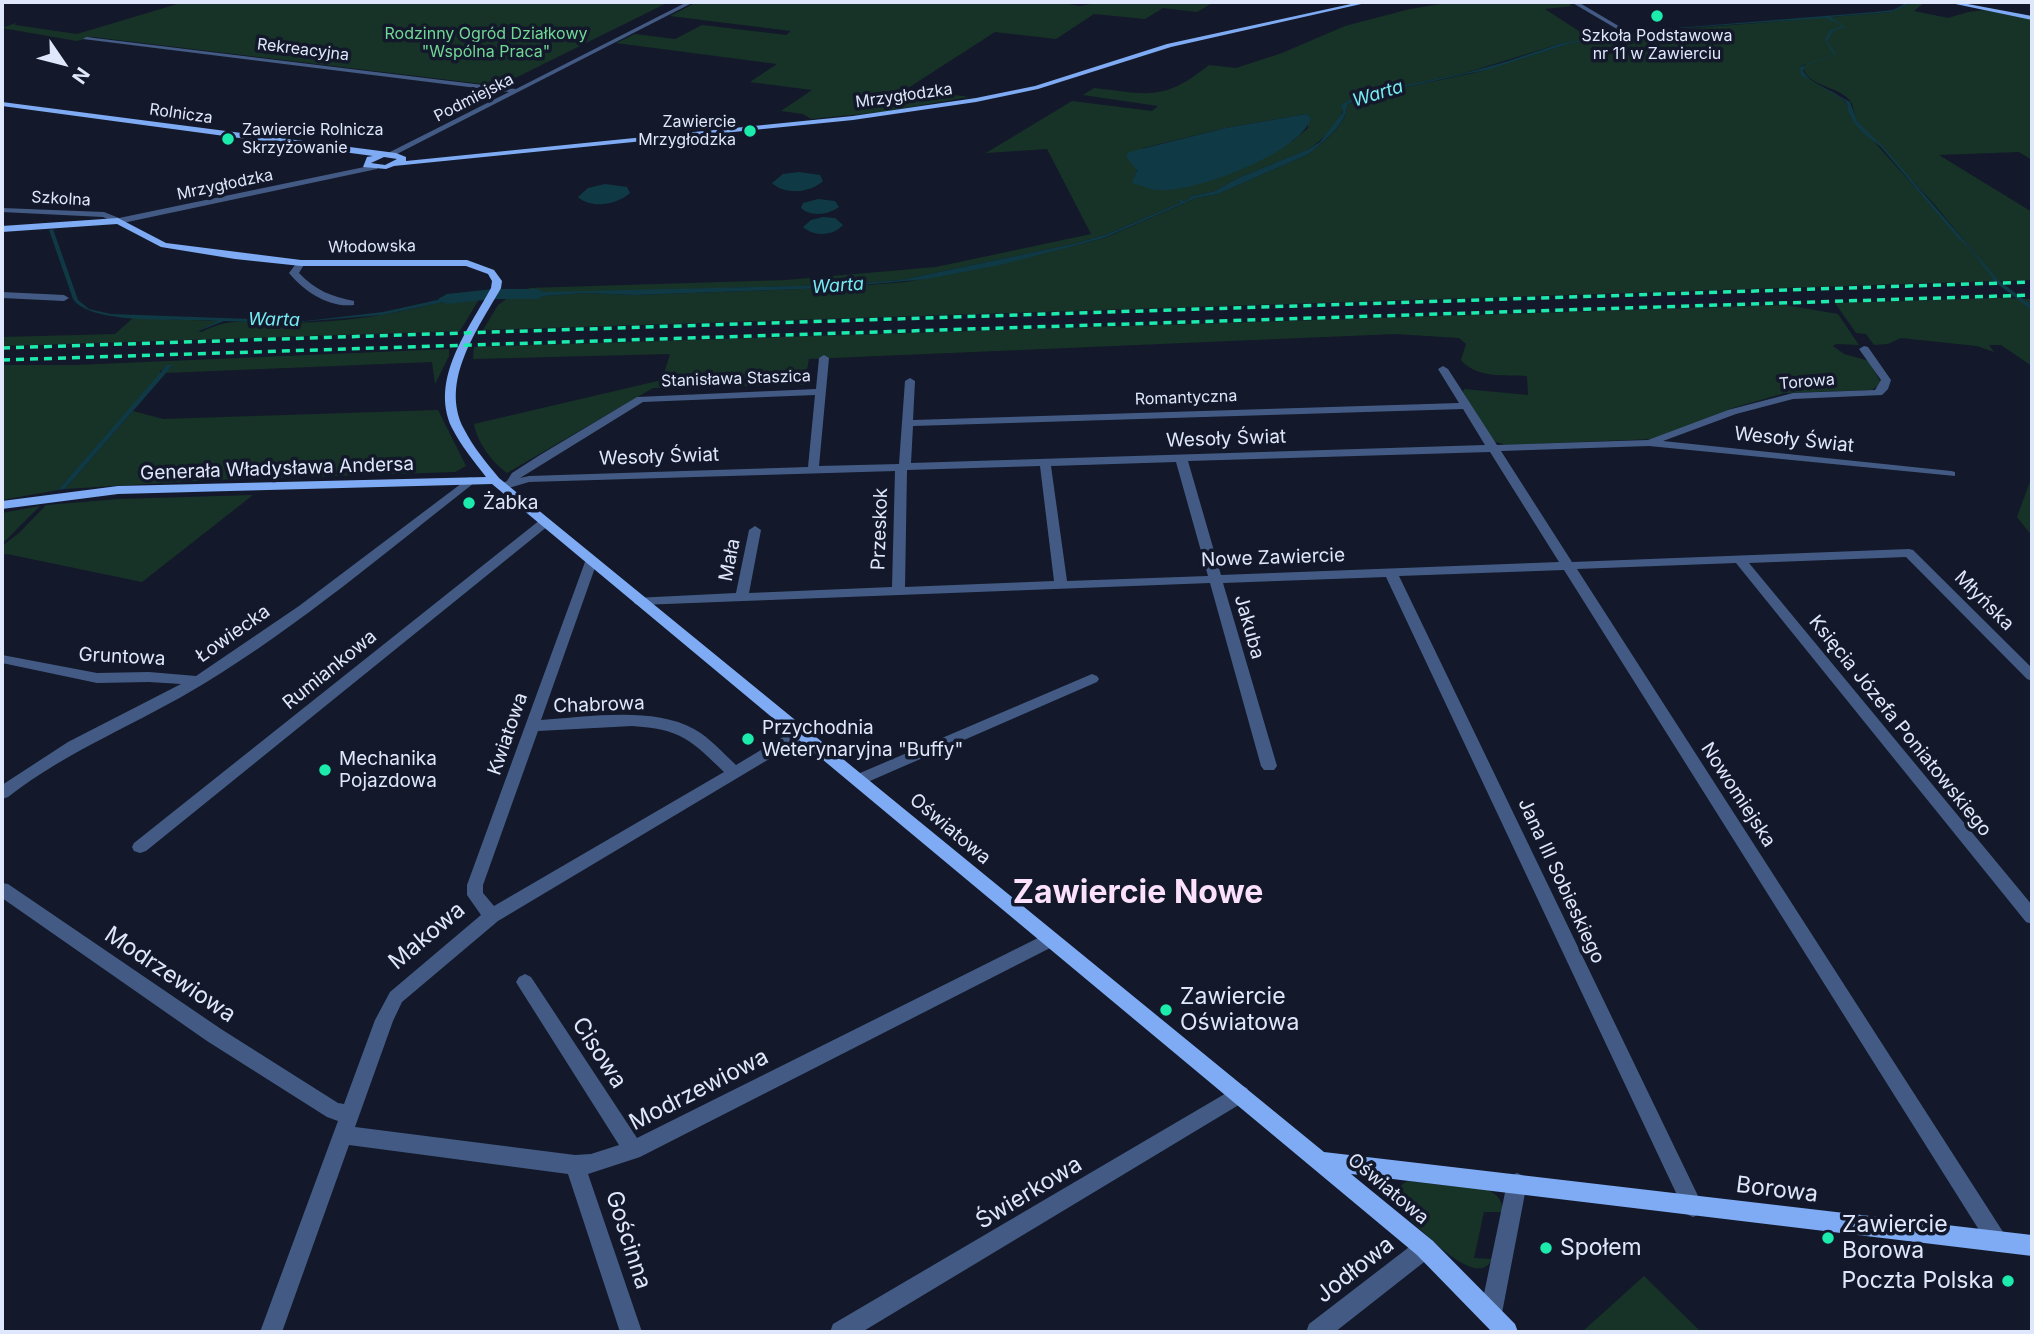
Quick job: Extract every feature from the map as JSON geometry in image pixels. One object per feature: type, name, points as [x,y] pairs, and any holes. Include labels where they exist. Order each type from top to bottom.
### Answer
[{"type":"street","name":"Podmiejska","points":[[388,155],[691,2]]},
{"type":"street","name":"Mrzygłodzka","points":[[118,221],[338,174],[370,163],[435,160],[839,119],[976,100],[1036,88],[1159,48],[1367,2]]},
{"type":"street","points":[[1574,2],[1624,32]]},
{"type":"street","points":[[1949,2],[2032,18]]},
{"type":"street","name":"Rekreacyjna","points":[[86,39],[517,91]]},
{"type":"street","name":"Rolnicza","points":[[2,104],[388,155],[400,160]]},
{"type":"street","name":"Podmiejska","points":[[400,160],[418,142]]},
{"type":"street","name":"Rolnicza","points":[[356,152],[370,163]]},
{"type":"street","points":[[370,163],[388,155]]},
{"type":"street","name":"Szkolna","points":[[2,209],[90,214],[109,216],[118,221]]},
{"type":"street","points":[[73,224],[90,214]]},
{"type":"street","points":[[2,229],[118,221]]},
{"type":"street","name":"Włodowska","points":[[118,221],[164,245],[301,263],[459,262],[490,271],[497,281],[496,288],[454,365],[448,383],[449,400]]},
{"type":"street","points":[[301,263],[294,273],[301,280],[324,298],[351,303]]},
{"type":"street","points":[[2,295],[64,298]]},
{"type":"street","name":"Torowa","points":[[1649,443],[1711,419],[1793,396],[1878,393],[1884,390],[1886,380],[1864,349]]},
{"type":"street","points":[[813,470],[824,358]]},
{"type":"street","name":"Nowomiejska","points":[[1443,369],[1998,1242]]},
{"type":"street","name":"Przeskok","points":[[898,592],[903,467],[909,423],[910,381]]},
{"type":"street","name":"Stanisława Staszica","points":[[503,483],[641,399],[820,392]]},
{"type":"street","name":"Oświatowa","points":[[449,400],[468,447],[544,523],[1322,1161],[1425,1248],[1507,1332]]},
{"type":"street","name":"Romantyczna","points":[[909,423],[1465,406]]},
{"type":"street","name":"Wesoły Świat","points":[[503,483],[529,479],[1649,443],[1951,474]]},
{"type":"street","name":"Jakuba","points":[[1181,458],[1269,766]]},
{"type":"street","points":[[1045,463],[1062,585]]},
{"type":"street","name":"Generała Władysława Andersa","points":[[2,505],[118,490],[470,481],[503,483]]},
{"type":"street","name":"Łowiecka","points":[[2,793],[40,762],[199,681],[249,648],[470,481]]},
{"type":"street","name":"Rumiankowa","points":[[140,847],[544,523]]},
{"type":"street","name":"Mała","points":[[742,597],[755,530]]},
{"type":"street","name":"Nowe Zawiercie","points":[[640,601],[1909,553]]},
{"type":"street","name":"Młyńska","points":[[1909,553],[2032,676]]},
{"type":"street","name":"Księcia Józefa Poniatowskiego","points":[[1739,559],[2032,917]]},
{"type":"street","name":"Kwiatowa","points":[[492,916],[474,890],[591,562]]},
{"type":"street","name":"Jana III Sobieskiego","points":[[1391,573],[1693,1207]]},
{"type":"street","name":"Gruntowa","points":[[2,659],[97,678],[149,677],[199,681]]},
{"type":"street","points":[[858,780],[1092,679]]},
{"type":"street","name":"Chabrowa","points":[[532,726],[644,721],[671,725],[690,733],[734,772]]},
{"type":"street","name":"Makowa","points":[[271,1332],[390,1006],[441,957],[492,916],[801,733]]},
{"type":"street","name":"Modrzewiowa","points":[[2,889],[214,1035],[334,1111],[351,1114]]},
{"type":"street","name":"Modrzewiowa","points":[[343,1135],[575,1165],[591,1164],[633,1150],[1050,940]]},
{"type":"street","name":"Cisowa","points":[[525,982],[633,1150]]},
{"type":"street","name":"Świerkowa","points":[[841,1332],[1240,1094]]},
{"type":"street","name":"Borowa","points":[[1322,1161],[2032,1246]]},
{"type":"street","name":"Gościnna","points":[[575,1165],[631,1332]]},
{"type":"street","points":[[1491,1313],[1517,1183]]},
{"type":"street","name":"Jodłowa","points":[[1317,1332],[1425,1248]]},
{"type":"green space","name":"Rodzinny Ogród Działkowy \"Wspólna Praca\"","points":[[184,2],[669,2],[499,86],[93,37],[77,41],[2,28],[16,23],[15,25],[77,34]]},
{"type":"green space","points":[[697,2],[1056,2],[1080,6],[1101,2],[1214,2],[1197,12],[1163,8],[1145,19],[1094,14],[1056,39],[995,32],[908,88],[969,97],[882,112],[811,119],[803,114],[781,111],[812,90],[750,82],[777,64],[616,43],[635,34],[675,39],[702,25],[786,35],[791,31],[670,16]]},
{"type":"green space","points":[[1454,2],[1566,2],[1572,6],[1545,9],[1591,39],[1559,44],[1462,74],[1361,94],[1345,103],[1331,129],[1309,149],[1238,178],[1215,191],[1178,201],[1180,203],[1108,234],[1073,244],[901,280],[835,285],[551,293],[534,293],[528,288],[786,280],[936,267],[1091,234],[1047,149],[986,153],[1072,101],[1152,111],[1158,106],[1083,95],[1094,88],[1142,93],[1167,90],[1193,77],[1209,65],[1236,68],[1282,53],[1345,26],[1410,9]],"holes":[[[1306,114],[1308,128],[1293,141],[1242,169],[1133,183],[1143,148],[1226,128]]]},
{"type":"green space","points":[[1913,2],[1925,2],[1914,11],[1948,18],[1985,10],[2032,20],[2032,160],[2019,152],[1939,155],[2032,212],[2032,280],[1999,281],[1934,204],[1857,121],[1852,104],[1847,98],[1812,80],[1803,68],[1806,64],[1800,67],[1806,75],[1813,82],[1843,99],[1850,115],[1996,281],[483,330],[498,305],[512,295],[635,295],[829,288],[906,282],[992,266],[1105,238],[1196,198],[1218,194],[1309,154],[1339,126],[1347,105],[1367,95],[1474,73],[1568,44],[1623,34],[1892,12]]},
{"type":"green space","points":[[481,296],[460,331],[2,346],[2,337],[115,334],[133,318],[220,321],[198,331],[202,332],[233,322],[299,323],[359,318]]},
{"type":"green space","points":[[2032,299],[2032,366],[2001,345],[1989,345],[1994,352],[1977,346],[1901,338],[1888,344],[1874,345],[1866,334],[1856,333],[1835,303]]},
{"type":"green space","points":[[1785,305],[1838,314],[1859,345],[1833,346],[1844,354],[1869,361],[1881,383],[1872,390],[1785,393],[1733,408],[1653,439],[1506,445],[1493,441],[1463,392],[1464,389],[1528,395],[1527,376],[1474,370],[1461,360],[1466,344],[1459,338],[1395,334],[809,359],[804,385],[653,388],[507,473],[486,451],[474,424],[662,380],[670,354],[473,359],[474,347]]},
{"type":"green space","points":[[449,349],[449,356],[435,384],[432,362],[165,373],[173,366],[160,371],[58,490],[2,500],[2,365],[75,365]]},
{"type":"green space","points":[[438,410],[466,466],[455,472],[211,480],[65,489],[133,411],[163,419]]},
{"type":"green space","points":[[2032,476],[2032,536],[2017,517]]},
{"type":"green space","points":[[253,495],[142,582],[2,555],[2,546],[46,505],[119,499]]},
{"type":"green space","points":[[40,506],[2,544],[2,513]]},
{"type":"green space","points":[[1408,1181],[1488,1190],[1497,1196],[1502,1212],[1484,1212],[1474,1258],[1492,1259],[1484,1267],[1473,1267],[1444,1251],[1397,1206],[1397,1191]]},
{"type":"green space","points":[[1644,1276],[1699,1330],[1582,1332]]},
{"type":"water","points":[[1913,2],[1892,12],[1830,17],[1845,27],[1833,31],[1827,41],[1836,54],[1834,55],[1825,40],[1830,30],[1841,27],[1840,24],[1825,18],[1627,32],[1874,12],[1893,10]]},
{"type":"water","points":[[1627,34],[1568,44],[1490,69],[1363,96],[1347,105],[1338,126],[1309,154],[1218,194],[1196,198],[1104,238],[1000,265],[927,279],[829,288],[635,295],[585,293],[501,296],[503,293],[835,285],[901,280],[1073,244],[1108,234],[1180,203],[1178,200],[1185,201],[1192,196],[1215,191],[1238,178],[1309,149],[1320,142],[1343,112],[1341,105],[1360,94],[1462,74],[1559,44]]},
{"type":"water","points":[[1806,65],[1803,71],[1810,80],[1850,102],[1857,121],[1886,150],[1999,281],[1991,276],[1881,147],[1856,124],[1844,100],[1801,75],[1800,67]]},
{"type":"water","points":[[1306,114],[1311,118],[1303,131],[1288,144],[1268,157],[1220,178],[1175,189],[1156,190],[1132,183],[1137,170],[1126,157],[1129,152],[1226,128]]},
{"type":"water","points":[[799,172],[820,175],[823,181],[812,188],[798,191],[783,189],[772,183],[783,174]]},
{"type":"water","points":[[605,184],[627,187],[630,193],[604,204],[590,203],[578,197],[588,188]]},
{"type":"water","points":[[818,199],[835,201],[839,207],[820,214],[801,208],[803,203]]},
{"type":"water","points":[[835,218],[843,225],[823,234],[803,227],[811,220]]},
{"type":"water","points":[[53,229],[78,300],[89,309],[111,314],[306,321],[383,312],[451,297],[482,294],[382,315],[287,323],[224,321],[196,332],[218,321],[118,317],[83,308],[73,299],[49,230]]},
{"type":"water","points":[[167,365],[173,365],[65,489],[58,490]]},
{"type":"waterway","points":[[1994,279],[2032,308]]},
{"type":"waterway","name":"Warta","points":[[447,299],[493,294],[538,294]]},
{"type":"railway","points":[[2,348],[2032,282]]},
{"type":"railway","points":[[2,360],[2032,295]]},
{"type":"place","name":"Szkoła Podstawowa nr 11 w Zawierciu","points":[[1657,16]]},
{"type":"place","name":"Zawiercie Mrzygłodzka","points":[[750,131]]},
{"type":"place","name":"Zawiercie Rolnicza Skrzyżowanie","points":[[228,139]]},
{"type":"place","name":"Żabka","points":[[469,503]]},
{"type":"place","name":"Przychodnia Weterynaryjna \"Buffy\"","points":[[748,739]]},
{"type":"place","name":"Mechanika Pojazdowa","points":[[325,770]]},
{"type":"place","name":"Zawiercie Oświatowa","points":[[1166,1010]]},
{"type":"place","name":"Zawiercie Borowa","points":[[1828,1238]]},
{"type":"place","name":"Społem","points":[[1546,1248]]},
{"type":"place","name":"Poczta Polska","points":[[2008,1281]]},
{"type":"district","name":"Zawiercie Nowe","points":[[1138,893]]}]
